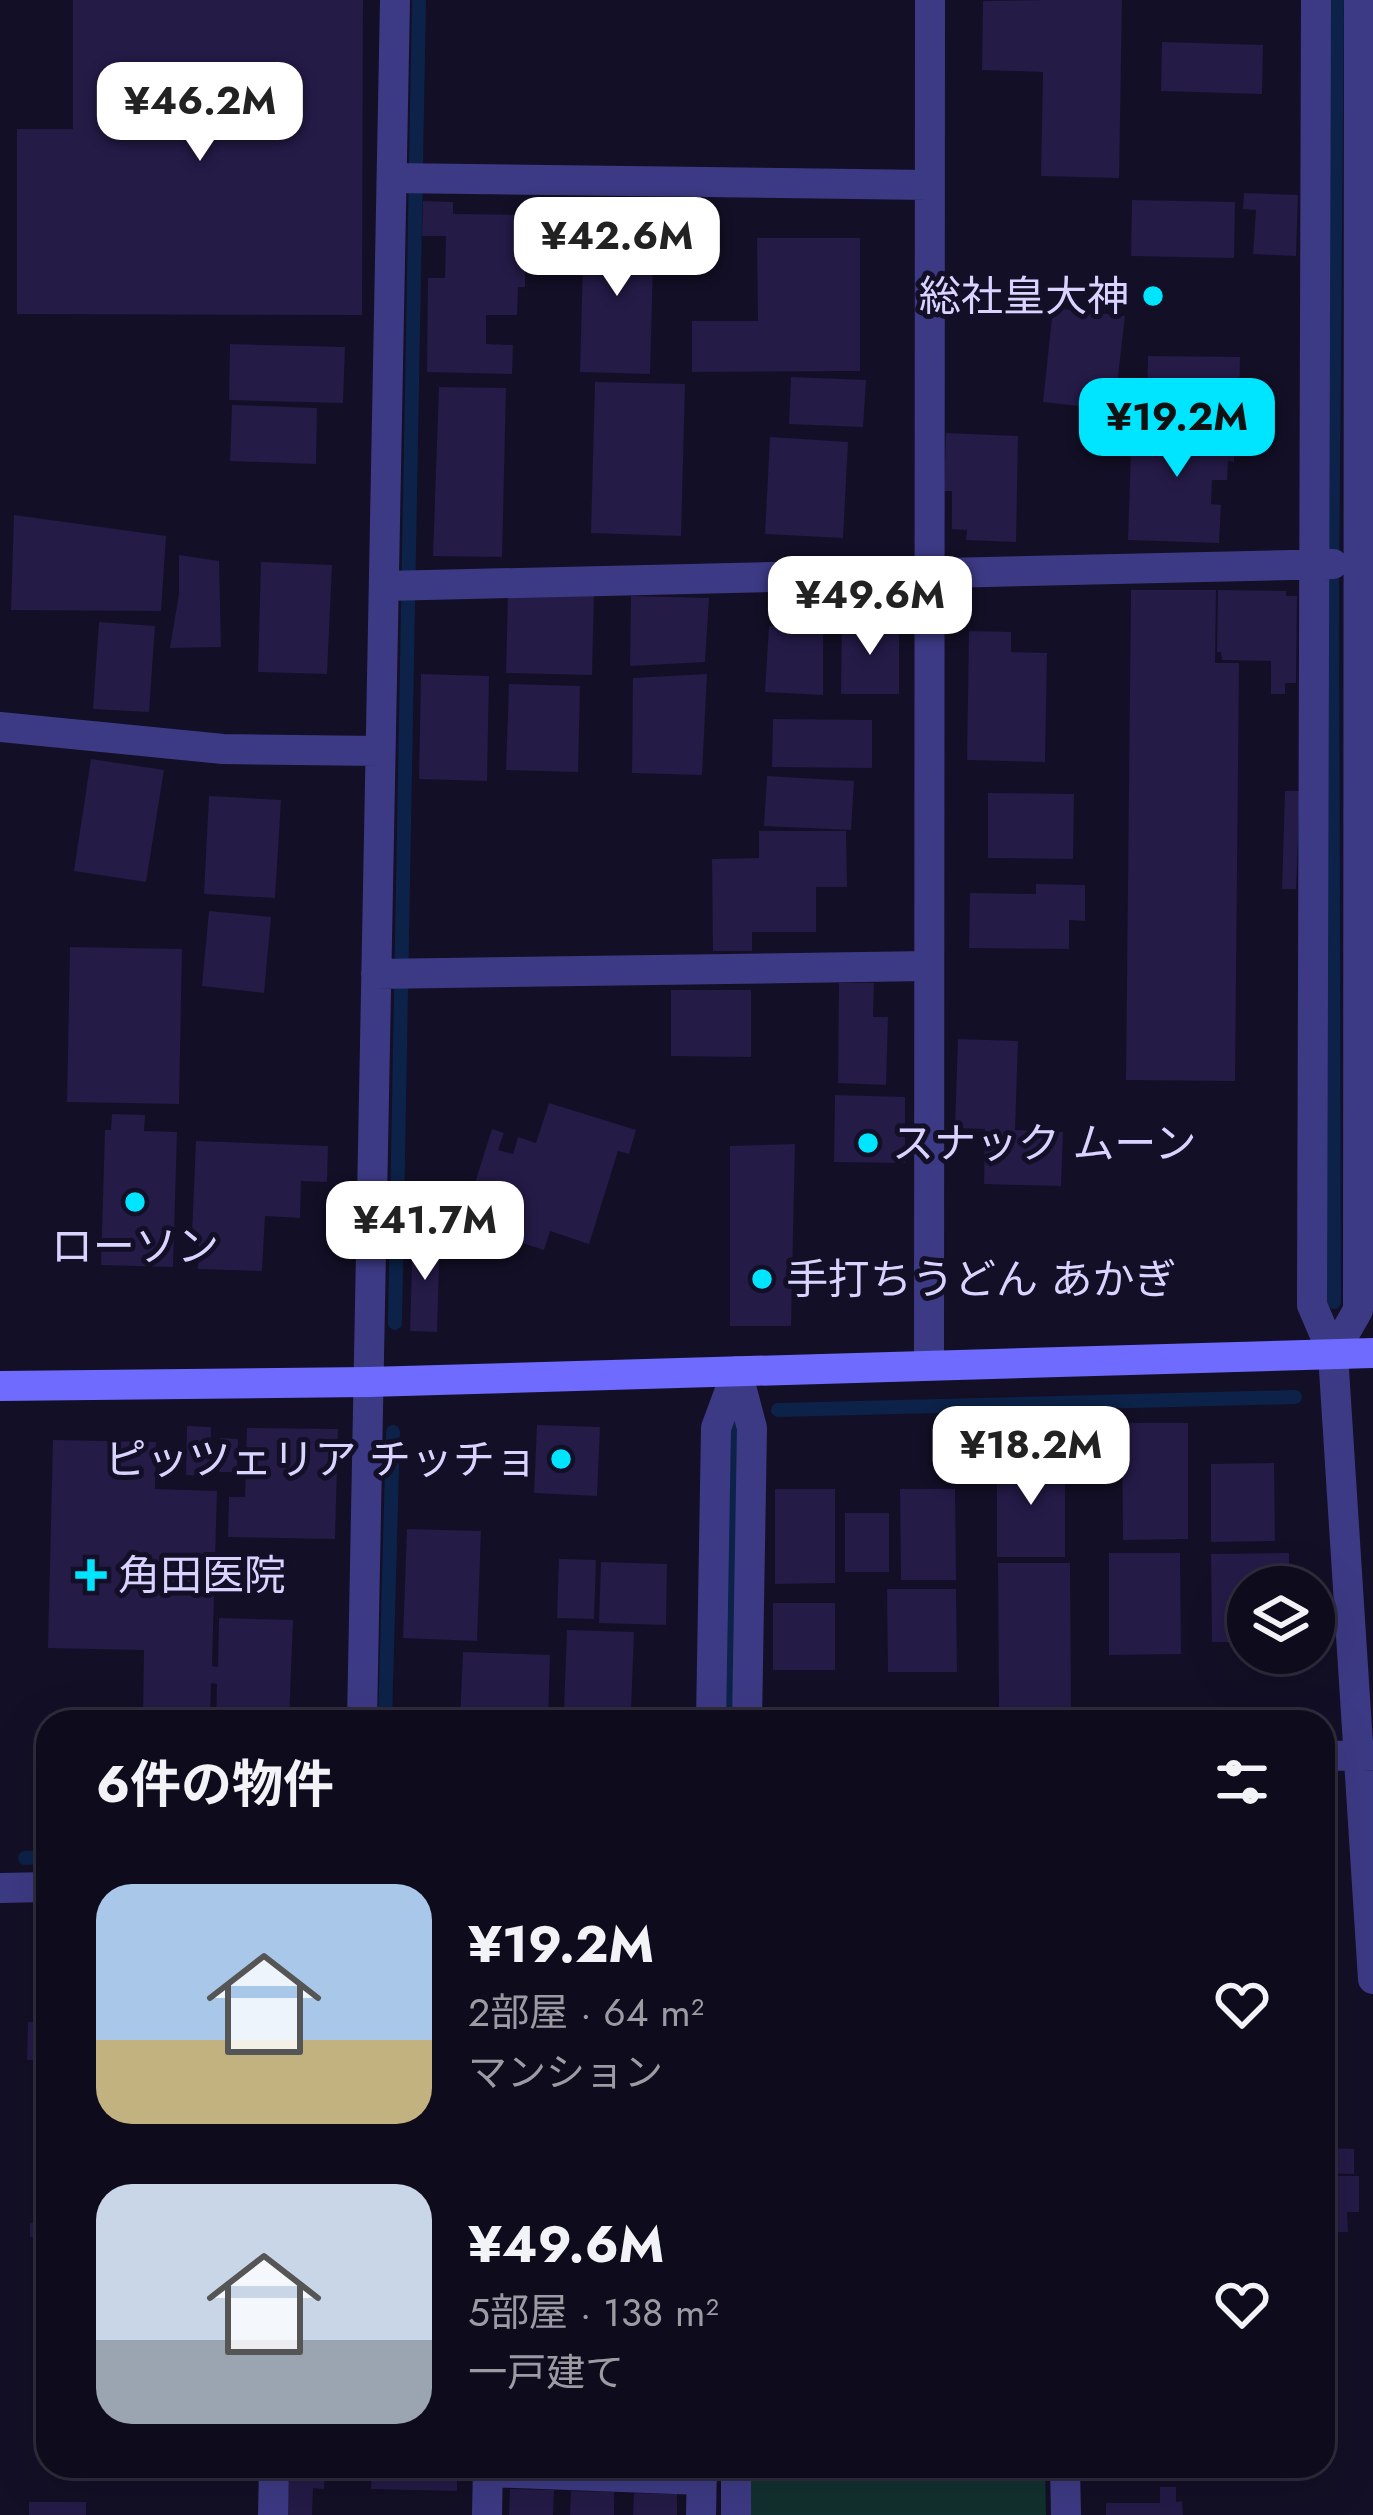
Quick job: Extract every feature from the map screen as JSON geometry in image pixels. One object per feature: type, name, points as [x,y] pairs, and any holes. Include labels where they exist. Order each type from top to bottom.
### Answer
[{"type":"street","points":[[362,1710],[368,1382],[394,974],[380,751],[403,585],[409,178],[395,0]]},
{"type":"street","points":[[929,1363],[930,0]]},
{"type":"street","points":[[1316,0],[1341,955],[1358,1310],[1333,1354]]},
{"type":"street","points":[[1358,0],[1334,563],[1341,955],[1312,1305],[1333,1354],[1365,1755],[1373,1979]]},
{"type":"street","points":[[409,178],[929,184]]},
{"type":"street","points":[[403,585],[1334,563]]},
{"type":"street","points":[[0,727],[223,749],[380,751]]},
{"type":"street","points":[[394,974],[929,966]]},
{"type":"street","points":[[0,1386],[368,1382],[1373,1353]]},
{"type":"street","points":[[711,1710],[716,1429],[737,1371]]},
{"type":"street","points":[[737,1371],[752,1428],[747,1710]]},
{"type":"street","points":[[1335,1756],[1365,1755]]},
{"type":"street","points":[[0,1888],[36,1887]]},
{"type":"street","points":[[273,2515],[274,2478]]},
{"type":"street","points":[[487,2515],[488,2478]]},
{"type":"street","points":[[701,2515],[702,2478]]},
{"type":"street","points":[[736,2478],[736,2515]]},
{"type":"street","points":[[1065,2478],[1066,2515]]},
{"type":"green space","points":[[751,2478],[1045,2478],[1046,2515],[749,2515]]},
{"type":"building","points":[[73,0],[363,0],[362,315],[17,314],[17,129],[73,129]]},
{"type":"building","points":[[1122,0],[1119,178],[1041,176],[1043,72],[982,70],[983,1]]},
{"type":"building","points":[[1162,42],[1263,45],[1262,94],[1161,91]]},
{"type":"building","points":[[1244,193],[1298,195],[1296,256],[1253,254],[1256,210],[1243,209]]},
{"type":"building","points":[[1132,200],[1235,202],[1234,258],[1131,256]]},
{"type":"building","points":[[423,201],[453,202],[453,214],[526,215],[525,287],[518,287],[517,315],[486,315],[486,344],[513,345],[512,374],[427,372],[428,278],[445,278],[446,236],[422,236]]},
{"type":"building","points":[[584,224],[654,226],[650,374],[580,372]]},
{"type":"building","points":[[757,238],[860,238],[860,371],[692,372],[692,321],[758,321]]},
{"type":"building","points":[[1053,308],[1125,316],[1114,410],[1043,402]]},
{"type":"building","points":[[230,344],[345,347],[343,403],[229,400]]},
{"type":"building","points":[[1148,356],[1240,357],[1239,413],[1147,412]]},
{"type":"building","points":[[791,377],[866,380],[863,427],[789,424]]},
{"type":"building","points":[[595,382],[685,384],[681,536],[591,533]]},
{"type":"building","points":[[439,387],[506,388],[502,557],[433,556]]},
{"type":"building","points":[[232,405],[317,408],[316,464],[230,461]]},
{"type":"building","points":[[1132,421],[1235,424],[1234,462],[1228,461],[1227,480],[1212,480],[1211,504],[1221,505],[1219,543],[1128,540]]},
{"type":"building","points":[[946,433],[1018,436],[1016,542],[966,540],[967,530],[952,529],[952,491],[944,491]]},
{"type":"building","points":[[770,437],[848,442],[843,538],[765,534]]},
{"type":"building","points":[[14,515],[166,536],[161,611],[11,610]]},
{"type":"building","points":[[179,555],[219,561],[221,647],[170,648],[179,594]]},
{"type":"building","points":[[261,562],[332,565],[327,674],[258,672]]},
{"type":"building","points":[[1131,590],[1216,590],[1215,663],[1239,663],[1235,1081],[1126,1080]]},
{"type":"building","points":[[1218,590],[1286,591],[1286,596],[1297,596],[1296,683],[1285,683],[1285,694],[1271,694],[1271,661],[1222,660],[1217,652]]},
{"type":"building","points":[[508,593],[594,595],[592,675],[506,673]]},
{"type":"building","points":[[631,596],[709,598],[705,662],[630,666]]},
{"type":"building","points":[[99,622],[155,626],[149,712],[93,709]]},
{"type":"building","points":[[842,622],[899,623],[899,694],[841,694]]},
{"type":"building","points":[[769,626],[823,629],[823,695],[765,692]]},
{"type":"building","points":[[969,631],[1011,632],[1011,652],[1047,653],[1045,762],[967,760]]},
{"type":"building","points":[[421,674],[489,676],[487,781],[419,779]]},
{"type":"building","points":[[707,674],[702,775],[632,773],[633,678]]},
{"type":"building","points":[[509,684],[580,686],[578,772],[506,770]]},
{"type":"building","points":[[773,719],[872,720],[872,768],[772,767]]},
{"type":"building","points":[[91,759],[164,770],[146,882],[74,871]]},
{"type":"building","points":[[767,776],[854,781],[851,830],[764,826]]},
{"type":"building","points":[[1285,791],[1300,791],[1296,889],[1282,889]]},
{"type":"building","points":[[988,793],[1074,794],[1073,859],[988,858]]},
{"type":"building","points":[[209,796],[281,800],[275,898],[204,894]]},
{"type":"building","points":[[759,831],[846,831],[847,887],[816,887],[816,932],[752,932],[752,951],[713,951],[712,859],[759,858]]},
{"type":"building","points":[[1036,884],[1085,885],[1085,921],[1069,920],[1069,949],[969,948],[970,893],[1036,894]]},
{"type":"building","points":[[209,911],[271,917],[264,993],[202,986]]},
{"type":"building","points":[[70,947],[182,949],[179,1104],[67,1102]]},
{"type":"building","points":[[839,983],[874,983],[873,1017],[888,1017],[886,1085],[838,1083]]},
{"type":"building","points":[[671,990],[751,990],[751,1057],[671,1056]]},
{"type":"building","points":[[958,1039],[1018,1041],[1015,1130],[1063,1132],[1061,1186],[984,1184],[985,1129],[955,1128]]},
{"type":"building","points":[[835,1095],[905,1097],[905,1163],[834,1162]]},
{"type":"building","points":[[549,1103],[636,1130],[629,1154],[618,1151],[589,1244],[550,1231],[544,1250],[462,1224],[492,1129],[504,1133],[498,1150],[513,1154],[518,1137],[536,1143]]},
{"type":"building","points":[[112,1114],[145,1115],[144,1131],[177,1132],[173,1267],[101,1265],[105,1130],[111,1130]]},
{"type":"building","points":[[196,1141],[328,1146],[327,1182],[301,1181],[300,1218],[265,1216],[262,1271],[198,1269],[199,1234],[192,1233]]},
{"type":"building","points":[[795,1144],[791,1326],[730,1326],[730,1146]]},
{"type":"building","points":[[413,1234],[440,1235],[437,1332],[410,1331]]},
{"type":"building","points":[[1122,1423],[1188,1423],[1188,1539],[1123,1540]]},
{"type":"building","points":[[537,1425],[600,1427],[597,1496],[534,1493]]},
{"type":"building","points":[[187,1426],[211,1427],[210,1476],[186,1475]]},
{"type":"building","points":[[247,1428],[338,1429],[335,1539],[228,1537],[229,1497],[245,1497]]},
{"type":"building","points":[[220,1438],[238,1439],[237,1472],[219,1472]]},
{"type":"building","points":[[53,1440],[156,1442],[155,1489],[217,1491],[212,1666],[218,1667],[219,1618],[293,1620],[289,1710],[216,1710],[217,1684],[211,1683],[210,1710],[143,1710],[144,1650],[48,1648]]},
{"type":"building","points":[[1065,1459],[1065,1557],[997,1557],[997,1460]]},
{"type":"building","points":[[1274,1463],[1275,1541],[1211,1542],[1211,1464]]},
{"type":"building","points":[[775,1489],[835,1489],[835,1583],[775,1584]]},
{"type":"building","points":[[900,1489],[955,1489],[956,1580],[901,1580]]},
{"type":"building","points":[[845,1513],[889,1513],[889,1572],[845,1572]]},
{"type":"building","points":[[407,1529],[481,1531],[477,1641],[403,1638]]},
{"type":"building","points":[[1109,1553],[1180,1553],[1181,1654],[1109,1655]]},
{"type":"building","points":[[1289,1553],[1289,1566],[1227,1566],[1227,1642],[1212,1642],[1211,1554]]},
{"type":"building","points":[[559,1559],[596,1560],[594,1619],[557,1618]]},
{"type":"building","points":[[601,1562],[667,1564],[666,1625],[599,1623]]},
{"type":"building","points":[[998,1563],[1070,1563],[1071,1710],[999,1710]]},
{"type":"building","points":[[887,1589],[956,1589],[957,1672],[888,1672]]},
{"type":"building","points":[[773,1603],[835,1603],[835,1670],[773,1670]]},
{"type":"building","points":[[567,1630],[634,1632],[631,1710],[564,1710]]},
{"type":"building","points":[[463,1652],[550,1655],[548,1710],[461,1710]]},
{"type":"building","points":[[28,2022],[36,2022],[36,2060],[27,2060]]},
{"type":"building","points":[[1335,2148],[1354,2149],[1354,2174],[1335,2173]]},
{"type":"building","points":[[1335,2176],[1359,2176],[1359,2212],[1347,2212],[1348,2232],[1335,2232]]},
{"type":"building","points":[[289,2478],[325,2478],[324,2489],[313,2488],[312,2515],[287,2515]]},
{"type":"building","points":[[371,2478],[457,2478],[457,2491],[371,2489]]},
{"type":"building","points":[[1160,2487],[1176,2487],[1176,2502],[1182,2501],[1183,2515],[1106,2515],[1106,2503],[1160,2503]]},
{"type":"building","points":[[510,2489],[554,2490],[553,2515],[509,2515]]},
{"type":"building","points":[[571,2491],[614,2492],[614,2515],[570,2515]]},
{"type":"building","points":[[634,2493],[677,2494],[677,2515],[633,2515]]},
{"type":"building","points":[[29,2502],[86,2502],[86,2515],[29,2515]]},
{"type":"waterway","points":[[395,1323],[419,0]]},
{"type":"waterway","points":[[1334,1302],[1332,595],[1337,0]]},
{"type":"waterway","points":[[778,1410],[1295,1397]]},
{"type":"waterway","points":[[729,1710],[734,1428]]},
{"type":"waterway","points":[[385,1710],[393,1432]]},
{"type":"waterway","points":[[25,1858],[36,1858]]},
{"type":"place","name":"総社皇大神","points":[[1153,296]]},
{"type":"place","name":"スナック ムーン","points":[[868,1143]]},
{"type":"place","name":"ローソン","points":[[135,1202]]},
{"type":"place","name":"手打ちうどん あかぎ","points":[[762,1279]]},
{"type":"place","name":"ピッツェリア チッチョ","points":[[561,1459]]},
{"type":"place","name":"角田医院","points":[[91,1575]]}]
